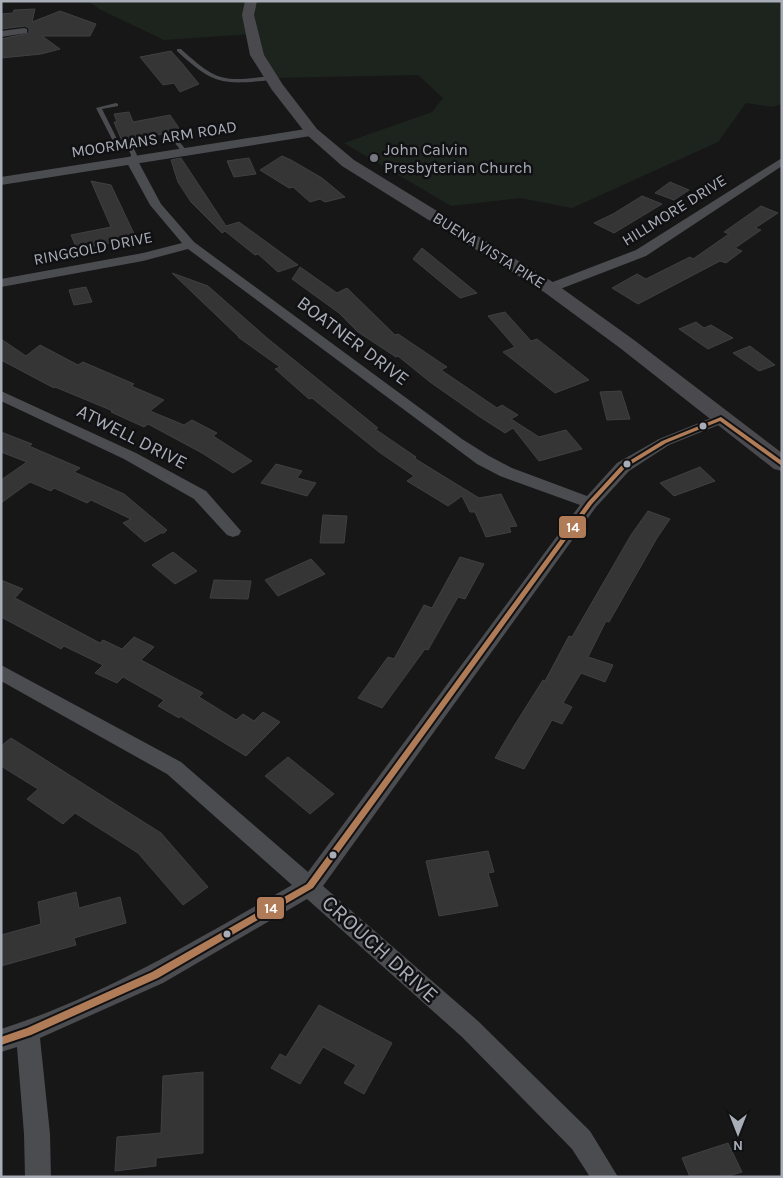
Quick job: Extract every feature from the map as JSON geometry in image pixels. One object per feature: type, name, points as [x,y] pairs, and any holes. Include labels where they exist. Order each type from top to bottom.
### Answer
[{"type":"main road","name":"BUENA VISTA PIKE","points":[[251,1],[248,15],[257,55],[271,78],[312,132],[348,163],[550,288],[627,344],[782,464]]},
{"type":"street","points":[[1,34],[24,31]]},
{"type":"street","name":"MOORMANS ARM ROAD","points":[[1,181],[312,132]]},
{"type":"street","name":"BOATNER DRIVE","points":[[132,161],[156,205],[190,245],[483,460],[506,472],[590,503]]},
{"type":"street","name":"HILLMORE DRIVE","points":[[550,288],[641,253],[782,161]]},
{"type":"street","name":"RINGGOLD DRIVE","points":[[1,283],[143,257],[190,245]]},
{"type":"street","name":"ATWELL DRIVE","points":[[1,395],[130,456],[200,494],[234,531]]},
{"type":"street","points":[[1,1041],[28,1032],[155,976],[310,886],[590,503],[623,467],[664,442],[722,419]]},
{"type":"street","name":"CROUCH DRIVE","points":[[1,672],[174,768],[470,1029],[581,1140],[605,1177]]},
{"type":"street","points":[[28,1032],[37,1134],[38,1177]]},
{"type":"lane","points":[[179,50],[206,73],[218,80],[229,83],[271,78]]},
{"type":"lane","points":[[116,106],[99,108],[117,144],[130,147],[134,155],[132,161]]},
{"type":"lane","points":[[171,135],[185,152]]},
{"type":"shaded area","points":[[88,1],[782,1],[782,104],[772,107],[746,103],[718,142],[572,208],[520,198],[451,206],[344,143],[432,112],[443,98],[418,75],[271,78],[252,34],[164,40],[101,10]]},
{"type":"building","points":[[35,9],[32,22],[60,11],[96,24],[90,36],[42,36],[60,49],[41,54],[1,58],[1,39],[29,33],[29,28],[25,26],[1,29],[1,14],[13,13],[14,10]]},
{"type":"building","points":[[171,51],[199,84],[180,92],[174,83],[163,85],[140,57]]},
{"type":"building","points":[[129,112],[133,122],[170,115],[181,131],[122,141],[114,122],[117,122],[114,114]]},
{"type":"building","points":[[282,156],[322,178],[345,197],[325,202],[320,199],[310,202],[293,187],[289,188],[260,170]]},
{"type":"building","points":[[181,158],[226,226],[239,222],[298,265],[278,272],[258,254],[255,255],[225,231],[222,233],[191,202],[178,182],[171,160]]},
{"type":"building","points":[[249,158],[256,174],[234,177],[227,161]]},
{"type":"building","points":[[91,181],[111,185],[136,238],[77,249],[71,235],[111,227]]},
{"type":"building","points":[[670,182],[689,190],[674,200],[655,193]]},
{"type":"building","points":[[642,196],[662,204],[614,233],[594,223],[613,214]]},
{"type":"building","points":[[761,206],[778,213],[755,228],[761,230],[735,248],[742,251],[726,263],[720,261],[638,304],[612,288],[637,274],[646,279],[690,257],[693,259],[729,234],[724,232]]},
{"type":"building","points":[[422,248],[477,293],[460,298],[413,259]]},
{"type":"building","points":[[300,267],[337,293],[347,288],[395,335],[398,334],[447,367],[441,370],[497,408],[502,405],[518,415],[511,419],[539,437],[566,430],[582,449],[539,461],[513,428],[505,433],[480,417],[430,382],[398,356],[396,357],[358,332],[339,313],[292,279]]},
{"type":"building","points":[[172,273],[208,286],[267,338],[378,428],[375,429],[416,457],[414,458],[479,498],[501,494],[517,526],[509,527],[511,532],[486,537],[475,512],[470,512],[462,496],[448,506],[407,481],[414,476],[379,452],[312,398],[309,399],[275,369],[280,367],[238,337]]},
{"type":"building","points":[[86,287],[92,302],[74,305],[69,290]]},
{"type":"building","points":[[505,312],[531,341],[537,339],[589,380],[555,393],[503,352],[515,347],[488,316]]},
{"type":"building","points":[[696,322],[704,328],[711,325],[733,338],[708,349],[679,329]]},
{"type":"building","points":[[1,339],[26,356],[40,345],[78,365],[83,362],[134,384],[131,386],[164,400],[150,411],[184,425],[192,420],[217,433],[213,436],[252,461],[233,473],[202,453],[148,424],[144,427],[111,412],[113,411],[54,388],[1,360]]},
{"type":"building","points":[[750,346],[775,365],[759,371],[733,353]]},
{"type":"building","points":[[621,391],[630,419],[607,420],[600,392]]},
{"type":"building","points":[[1,432],[32,444],[29,446],[80,468],[74,472],[124,494],[167,530],[145,542],[123,523],[131,519],[91,500],[87,503],[54,488],[51,491],[30,482],[1,503],[1,480],[27,462],[1,452]]},
{"type":"building","points":[[276,464],[302,471],[297,478],[316,483],[307,496],[261,483]]},
{"type":"building","points":[[700,467],[715,481],[674,496],[660,483]]},
{"type":"building","points":[[648,511],[670,519],[657,538],[609,622],[606,621],[588,657],[613,665],[605,682],[581,673],[563,703],[572,707],[562,724],[552,720],[524,769],[495,758],[543,680],[545,681],[569,636],[572,637],[631,535]]},
{"type":"building","points":[[323,515],[347,516],[344,543],[320,543]]},
{"type":"building","points":[[173,552],[197,571],[175,584],[152,565]]},
{"type":"building","points":[[460,557],[484,564],[465,599],[458,597],[428,650],[425,649],[382,708],[358,698],[388,657],[394,659],[424,605],[432,608]]},
{"type":"building","points":[[311,559],[325,574],[278,596],[265,580]]},
{"type":"building","points":[[1,580],[23,589],[15,598],[100,643],[103,640],[122,649],[134,637],[154,647],[141,660],[203,693],[199,697],[236,720],[243,714],[254,721],[263,712],[280,722],[246,756],[180,716],[179,718],[158,706],[164,700],[123,677],[117,683],[95,673],[103,665],[64,646],[61,649],[1,617]]},
{"type":"building","points":[[214,580],[251,581],[248,599],[210,598]]},
{"type":"building","points":[[11,738],[161,833],[208,887],[183,905],[138,853],[75,813],[63,824],[27,799],[38,789],[1,766],[1,746]]},
{"type":"building","points":[[288,757],[334,794],[310,814],[265,776]]},
{"type":"building","points":[[488,851],[494,872],[488,873],[498,906],[439,916],[426,861]]},
{"type":"building","points":[[76,892],[79,908],[120,897],[126,923],[74,938],[76,945],[1,966],[1,935],[41,924],[38,902]]},
{"type":"building","points":[[319,1005],[392,1043],[364,1094],[344,1083],[356,1065],[323,1047],[300,1084],[271,1068],[280,1054],[286,1057]]},
{"type":"building","points":[[203,1072],[203,1153],[156,1158],[156,1166],[115,1171],[117,1137],[161,1133],[163,1076]]},
{"type":"building","points":[[728,1143],[742,1172],[725,1177],[690,1177],[682,1158]]},
{"type":"transit line","name":"14","points":[[1,1041],[28,1032],[155,975],[310,886],[590,503],[623,467],[664,442],[721,419],[782,464]]},
{"type":"place","name":"John Calvin Presbyterian Church","points":[[374,158]]}]
